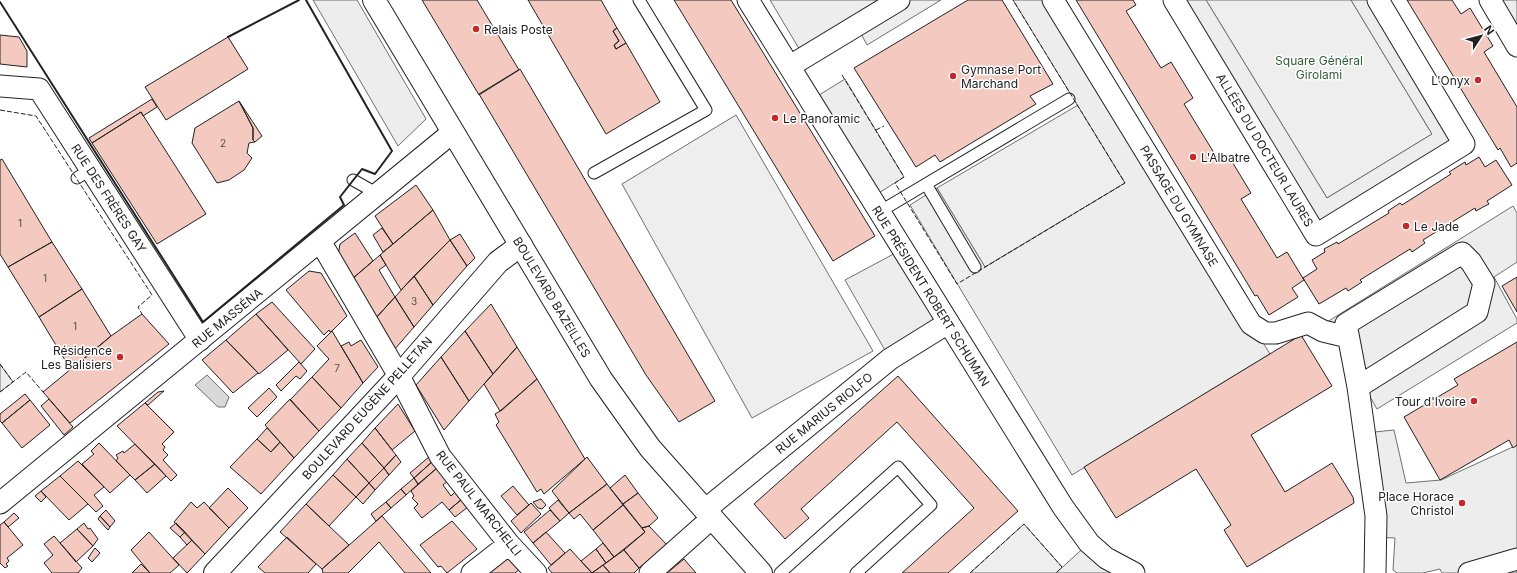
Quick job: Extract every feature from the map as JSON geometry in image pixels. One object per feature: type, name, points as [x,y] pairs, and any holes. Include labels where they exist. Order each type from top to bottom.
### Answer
[{"type":"main road","name":"BOULEVARD BAZEILLES","points":[[374,0],[601,379],[650,448],[761,573]]},
{"type":"main road","name":"BOULEVARD EUGÈNE PELLETAN","points":[[215,573],[399,376],[498,262],[521,244]]},
{"type":"street","name":"RUE PRÉSIDENT ROBERT SCHUMAN","points":[[748,0],[1063,507],[1089,543],[1106,558],[1134,573]]},
{"type":"street","points":[[790,66],[899,0]]},
{"type":"street","name":"PASSAGE DU GYMNASE","points":[[1053,0],[1251,324],[1265,333],[1276,333],[1308,323],[1323,331],[1348,337]]},
{"type":"street","name":"ALLÉES DU DOCTEUR LAURES","points":[[1174,0],[1316,235],[1464,144],[1378,0]]},
{"type":"street","points":[[1490,0],[1517,46]]},
{"type":"street","name":"RUE DES FRÈRES GAY","points":[[0,86],[39,89],[84,173],[200,340]]},
{"type":"street","name":"RUE MASSÉNA","points":[[0,503],[453,132]]},
{"type":"street","name":"RUE PAUL MARCHELLI","points":[[320,241],[399,376],[440,456],[509,544],[536,573]]},
{"type":"street","points":[[1358,387],[1477,312],[1484,284],[1471,262],[1462,253],[1346,324],[1358,387],[1376,516],[1375,573]]},
{"type":"street","name":"RUE MARIUS RIOLFO","points":[[650,573],[709,514],[890,359],[948,323]]},
{"type":"street","points":[[472,573],[509,544]]},
{"type":"street","points":[[1469,573],[1517,559]]},
{"type":"lane","points":[[594,173],[706,110],[639,0]]},
{"type":"lane","points":[[879,212],[1069,99]]},
{"type":"lane","points":[[353,180],[378,194]]},
{"type":"lane","points":[[926,184],[975,267]]},
{"type":"lane","points":[[780,573],[898,467],[931,505],[856,573]]},
{"type":"green space","name":"Square Général Girolami","points":[[1206,0],[1351,0],[1432,134],[1327,198]]},
{"type":"green space","points":[[1078,105],[1125,183],[985,267],[937,188]]},
{"type":"green space","points":[[736,115],[873,351],[752,418],[622,184]]},
{"type":"green space","points":[[0,364],[13,382],[0,392]]},
{"type":"green space","points":[[1024,524],[1062,567],[1056,573],[970,573]]},
{"type":"shaded area","points":[[313,0],[357,0],[426,119],[398,146]]},
{"type":"shaded area","points":[[770,0],[941,0],[867,45],[857,26],[804,57]]},
{"type":"shaded area","points":[[1013,0],[1053,0],[1270,354],[1072,475],[910,205],[937,188],[985,267],[1125,183]]},
{"type":"shaded area","points":[[1174,0],[1206,0],[1327,198],[1432,134],[1351,0],[1378,0],[1464,144],[1316,235]]},
{"type":"shaded area","points":[[1490,0],[1517,0],[1517,46]]},
{"type":"shaded area","points":[[845,79],[904,177],[871,198],[811,100]]},
{"type":"shaded area","points":[[1513,206],[1517,213],[1517,262],[1494,277],[1517,319],[1517,323],[1377,409],[1327,322]]},
{"type":"shaded area","points":[[903,249],[948,323],[890,359],[845,280]]},
{"type":"shaded area","points":[[207,375],[229,397],[225,407],[218,407],[195,385]]},
{"type":"shaded area","points":[[1394,430],[1406,483],[1441,480],[1517,445],[1517,573],[1442,573],[1440,569],[1423,573],[1397,573],[1393,570],[1395,538],[1375,537],[1365,433]]},
{"type":"shaded area","points":[[1089,543],[1134,573],[1056,573]]},
{"type":"building","points":[[422,0],[477,0],[519,70],[479,95]]},
{"type":"building","points":[[528,0],[601,0],[617,28],[613,31],[619,41],[614,45],[616,49],[626,43],[660,102],[606,134]]},
{"type":"building","name":"Le Panoramic","points":[[674,0],[731,0],[875,236],[833,261]]},
{"type":"building","name":"Gymnase Port Marchand","points":[[968,0],[1002,0],[1053,84],[1030,96],[1036,104],[940,162],[935,155],[916,167],[854,68]]},
{"type":"building","name":"L'Albatre","points":[[1076,0],[1133,0],[1136,5],[1126,11],[1161,68],[1171,62],[1193,98],[1184,104],[1219,161],[1228,155],[1251,193],[1241,199],[1277,258],[1287,252],[1304,280],[1292,288],[1298,297],[1269,315],[1257,295],[1255,296]]},
{"type":"building","name":"L'Onyx","points":[[1407,0],[1452,0],[1461,14],[1470,8],[1493,46],[1484,52],[1517,107],[1517,163],[1511,167],[1500,148],[1498,150]]},
{"type":"building","points":[[617,28],[626,43],[616,49],[614,45],[619,41],[613,31]]},
{"type":"building","points":[[0,35],[19,37],[27,51],[27,67],[0,64]]},
{"type":"building","points":[[228,37],[248,69],[166,120],[145,87]]},
{"type":"building","points":[[520,69],[715,401],[679,422],[646,375],[479,94]]},
{"type":"building","points":[[152,99],[157,107],[143,116],[141,112],[92,143],[89,138]]},
{"type":"building","points":[[239,101],[253,128],[253,140],[255,142],[249,143],[247,153],[252,158],[244,170],[229,180],[217,183],[192,143],[195,128]]},
{"type":"building","points":[[239,101],[262,136],[255,142],[253,140],[253,128]]},
{"type":"building","points":[[141,112],[206,214],[157,244],[92,143]]},
{"type":"building","name":"Le Jade","points":[[1479,157],[1485,167],[1496,160],[1512,185],[1487,201],[1489,204],[1476,211],[1475,208],[1423,240],[1425,243],[1412,252],[1410,249],[1360,280],[1362,282],[1348,291],[1346,288],[1319,304],[1303,278],[1317,269],[1312,260],[1325,252],[1324,249],[1337,242],[1338,244],[1389,213],[1388,211],[1400,203],[1402,205],[1451,174],[1449,172],[1465,162],[1466,165]]},
{"type":"building","points":[[2,159],[52,242],[8,267],[0,254],[0,160]]},
{"type":"building","points":[[416,185],[433,210],[393,244],[375,216]]},
{"type":"building","points":[[433,210],[450,240],[401,290],[380,255]]},
{"type":"building","points":[[382,228],[393,244],[383,252],[373,235]]},
{"type":"building","points":[[355,233],[373,261],[352,279],[338,256],[340,244]]},
{"type":"building","points":[[460,234],[475,258],[467,266],[450,240]]},
{"type":"building","points":[[450,240],[467,266],[433,305],[414,276]]},
{"type":"building","name":"Résidence Les Balisiers","points":[[52,242],[82,289],[39,317],[8,267]]},
{"type":"building","points":[[380,255],[386,265],[379,270],[395,297],[375,319],[352,279]]},
{"type":"building","points":[[309,271],[321,273],[347,316],[332,331],[330,332],[329,330],[324,335],[286,290]]},
{"type":"building","points":[[414,276],[433,305],[414,327],[395,297]]},
{"type":"building","points":[[1517,277],[1517,312],[1502,286]]},
{"type":"building","name":"Résidence Les Balisiers","points":[[82,289],[111,336],[71,370],[39,317]]},
{"type":"building","points":[[395,297],[414,327],[394,350],[375,319]]},
{"type":"building","points":[[272,302],[315,349],[301,364],[256,314]]},
{"type":"building","points":[[491,304],[517,347],[493,374],[465,331]]},
{"type":"building","name":"Résidence Les Balisiers","points":[[142,314],[169,344],[70,423],[43,392],[111,336]]},
{"type":"building","points":[[256,314],[288,350],[259,374],[226,340]]},
{"type":"building","points":[[332,331],[363,383],[341,408],[312,377],[329,359],[317,346]]},
{"type":"building","points":[[465,331],[493,374],[469,401],[441,357]]},
{"type":"building","points":[[1301,335],[1332,386],[1251,435],[1285,492],[1332,463],[1353,497],[1354,503],[1247,567],[1224,530],[1231,525],[1196,469],[1116,518],[1084,467]]},
{"type":"building","points":[[226,340],[258,373],[233,393],[202,360]]},
{"type":"building","points":[[361,340],[378,367],[363,383],[341,346],[349,342],[351,346]]},
{"type":"building","name":"Tour d'Ivoire","points":[[1517,342],[1517,445],[1513,448],[1509,440],[1440,480],[1404,417],[1458,385],[1454,379]]},
{"type":"building","points":[[517,347],[537,379],[500,411],[484,384]]},
{"type":"building","points":[[441,357],[469,401],[444,430],[416,385]]},
{"type":"building","points":[[299,362],[307,371],[300,379],[296,376],[281,391],[276,385]]},
{"type":"building","points":[[898,376],[1018,511],[948,573],[902,573],[974,508],[897,422],[801,509],[809,518],[785,539],[754,504]]},
{"type":"building","points":[[312,377],[341,408],[319,431],[290,400]]},
{"type":"building","points":[[537,379],[585,459],[544,494],[541,489],[537,492],[496,425],[499,422],[495,414],[502,410]]},
{"type":"building","points":[[269,388],[277,397],[257,417],[248,408]]},
{"type":"building","points":[[164,391],[148,405],[145,403],[158,392]]},
{"type":"building","points":[[25,394],[30,400],[2,423],[0,421],[0,414]]},
{"type":"building","points":[[49,399],[73,427],[64,435],[41,406]]},
{"type":"building","points":[[290,399],[319,431],[294,458],[265,425]]},
{"type":"building","points":[[30,400],[50,425],[22,448],[2,423]]},
{"type":"building","points":[[145,403],[174,432],[162,444],[165,447],[163,450],[168,455],[163,460],[177,475],[171,481],[117,426]]},
{"type":"building","points":[[398,404],[415,431],[392,450],[375,428]]},
{"type":"building","points":[[267,428],[280,442],[271,452],[257,439]]},
{"type":"building","points":[[375,428],[396,455],[384,468],[362,443]]},
{"type":"building","points":[[257,439],[271,452],[280,442],[294,458],[261,494],[230,467]]},
{"type":"building","points":[[99,443],[130,475],[110,493],[82,464],[94,454],[91,451]]},
{"type":"building","points":[[362,443],[384,468],[369,483],[347,459]]},
{"type":"building","points":[[135,444],[155,464],[135,480],[116,461],[118,458],[116,455],[123,451],[124,453]]},
{"type":"building","points":[[396,455],[401,462],[389,475],[384,468]]},
{"type":"building","points":[[430,456],[433,461],[414,478],[410,473]]},
{"type":"building","points":[[587,457],[607,484],[569,513],[552,491]]},
{"type":"building","points":[[347,459],[369,483],[356,497],[333,475]]},
{"type":"building","points":[[78,461],[104,487],[94,495],[103,506],[96,512],[60,476]]},
{"type":"building","points":[[433,461],[437,468],[418,484],[414,478]]},
{"type":"building","points":[[155,464],[166,476],[147,493],[135,480]]},
{"type":"building","points":[[384,468],[389,475],[375,490],[369,483]]},
{"type":"building","points":[[437,468],[448,481],[443,485],[451,496],[456,491],[462,499],[449,510],[442,502],[422,518],[414,508],[418,504],[412,498],[414,496],[411,491]]},
{"type":"building","points":[[333,475],[356,497],[329,526],[306,504]]},
{"type":"building","points":[[625,475],[638,493],[623,504],[610,488]]},
{"type":"building","points":[[60,476],[88,504],[69,520],[41,491]]},
{"type":"building","points":[[414,478],[418,484],[406,495],[401,489]]},
{"type":"building","points":[[369,483],[375,490],[363,504],[356,497]]},
{"type":"building","points":[[607,484],[623,505],[593,530],[580,514],[574,519],[569,513]]},
{"type":"building","points":[[513,486],[529,505],[517,515],[501,496]]},
{"type":"building","points":[[228,488],[248,508],[229,528],[209,508]]},
{"type":"building","points":[[401,489],[406,495],[391,508],[386,502]]},
{"type":"building","points":[[41,491],[46,497],[41,502],[35,496]]},
{"type":"building","points":[[638,493],[658,518],[649,526],[642,528],[623,504]]},
{"type":"building","points":[[462,499],[468,507],[455,517],[449,510]]},
{"type":"building","points":[[541,499],[546,505],[542,509],[538,508],[533,502]]},
{"type":"building","points":[[558,500],[569,513],[560,521],[549,508]]},
{"type":"building","points":[[191,502],[197,508],[204,502],[229,528],[205,554],[174,522]]},
{"type":"building","points":[[386,502],[391,508],[376,521],[371,514]]},
{"type":"building","points":[[531,503],[541,514],[521,533],[511,521]]},
{"type":"building","points":[[306,504],[349,545],[322,569],[280,532]]},
{"type":"building","points":[[623,505],[645,532],[614,557],[593,530]]},
{"type":"building","points":[[106,510],[115,521],[110,527],[100,516]]},
{"type":"building","points":[[550,510],[560,521],[533,543],[524,532]]},
{"type":"building","points":[[14,513],[19,518],[8,527],[4,522]]},
{"type":"building","points":[[100,516],[110,527],[108,530],[98,519]]},
{"type":"building","points":[[382,516],[431,573],[405,573],[379,542],[348,573],[323,573],[322,569]]},
{"type":"building","points":[[452,521],[477,549],[447,573],[441,566],[438,567],[420,545]]},
{"type":"building","points":[[4,522],[23,545],[7,558],[9,561],[6,564],[8,566],[5,568],[0,563],[0,525]]},
{"type":"building","points":[[84,523],[88,529],[90,528],[98,539],[93,546],[77,529]]},
{"type":"building","points":[[176,523],[185,532],[180,537],[170,528]]},
{"type":"building","points":[[649,526],[667,545],[639,568],[624,550],[645,532],[642,528]]},
{"type":"building","points":[[77,529],[93,546],[76,562],[60,543]]},
{"type":"building","points":[[149,532],[179,565],[170,573],[150,573],[131,550]]},
{"type":"building","points":[[185,532],[192,540],[187,545],[180,537]]},
{"type":"building","points":[[546,532],[565,553],[551,565],[533,543]]},
{"type":"building","points":[[54,536],[82,568],[78,573],[52,573],[44,563],[53,555],[44,544]]},
{"type":"building","points":[[287,537],[316,564],[308,573],[265,573],[258,567]]},
{"type":"building","points":[[192,540],[205,554],[187,573],[173,558]]},
{"type":"building","points":[[603,543],[614,557],[606,563],[596,549]]},
{"type":"building","points":[[95,548],[100,553],[92,562],[88,558]]},
{"type":"building","points":[[570,549],[592,573],[552,573],[548,568]]},
{"type":"building","points":[[596,549],[606,563],[592,573],[581,561]]},
{"type":"building","points":[[624,550],[639,568],[634,573],[610,573],[603,565]]},
{"type":"building","points":[[507,555],[520,569],[515,573],[488,573]]},
{"type":"building","points":[[684,559],[696,573],[667,573]]},
{"type":"building","points":[[141,564],[150,573],[132,573]]},
{"type":"building","points":[[603,565],[610,573],[592,573]]},
{"type":"fence","points":[[842,75],[904,177],[895,183],[957,284],[1125,183],[1013,0]]},
{"type":"fence","points":[[0,110],[36,116],[152,295],[138,307],[142,314]]},
{"type":"fence","points":[[876,130],[884,126]]},
{"type":"fence","points":[[0,364],[13,382]]},
{"type":"fence","points":[[0,392],[26,372],[43,392]]},
{"type":"fence","points":[[970,573],[1024,524],[1062,567],[1056,573]]},
{"type":"wall","points":[[228,37],[299,0]]},
{"type":"wall","points":[[0,2],[203,322],[344,205],[340,197],[362,169],[375,174],[392,151],[306,0]]},
{"type":"place","name":"Relais Poste","points":[[476,29]]},
{"type":"place","name":"Gymnase Port Marchand","points":[[953,76]]},
{"type":"place","name":"L'Onyx","points":[[1478,80]]},
{"type":"place","name":"Le Panoramic","points":[[775,118]]},
{"type":"place","name":"L'Albatre","points":[[1193,157]]},
{"type":"place","name":"Le Jade","points":[[1406,226]]},
{"type":"place","name":"Résidence Les Balisiers","points":[[120,357]]},
{"type":"place","name":"Tour d'Ivoire","points":[[1474,401]]},
{"type":"place","name":"Place Horace Christol","points":[[1462,503]]}]
